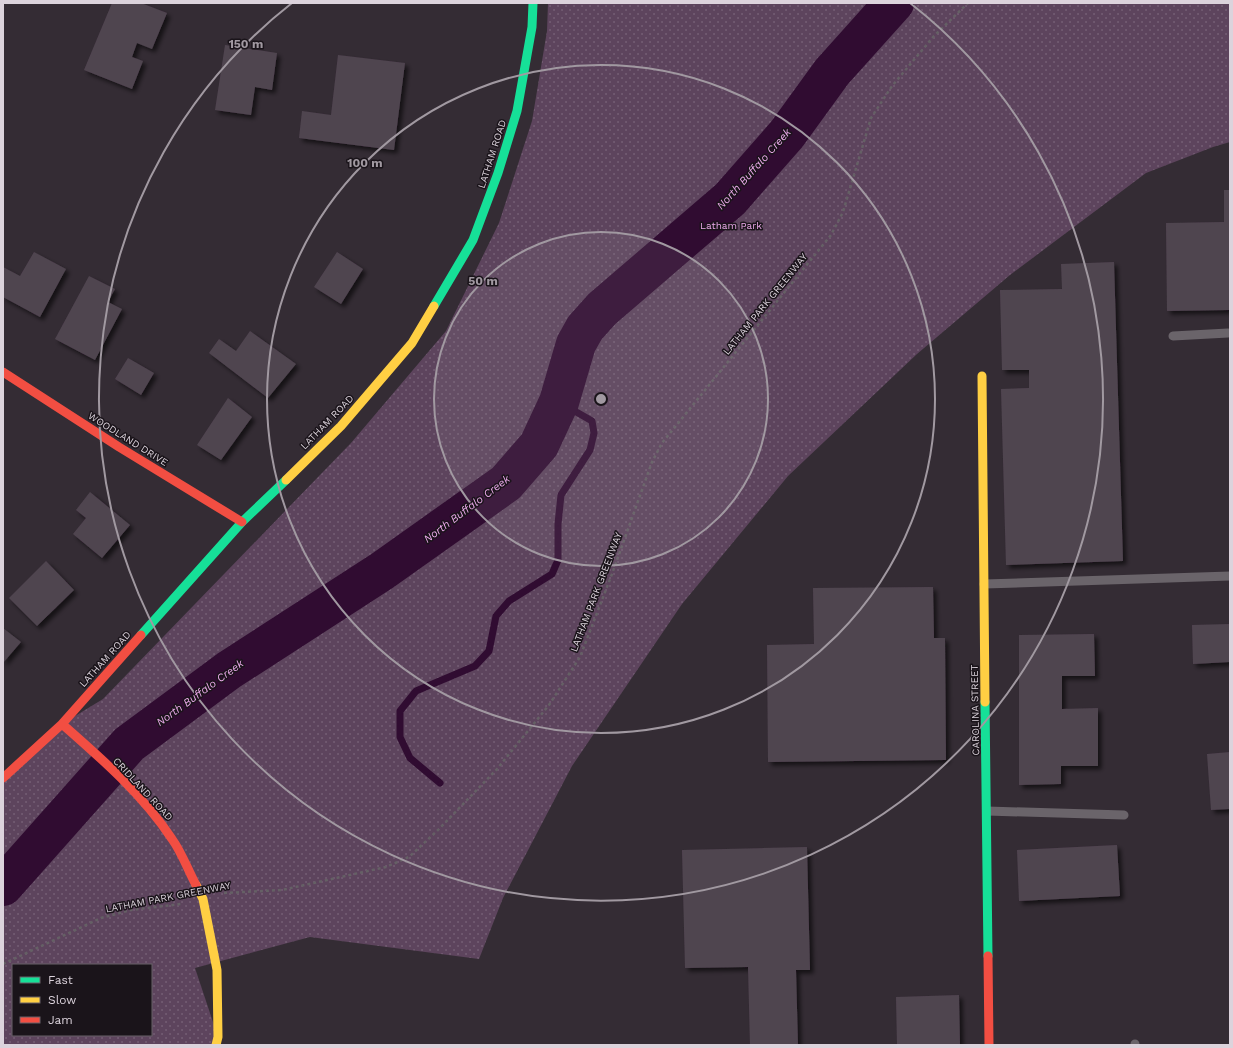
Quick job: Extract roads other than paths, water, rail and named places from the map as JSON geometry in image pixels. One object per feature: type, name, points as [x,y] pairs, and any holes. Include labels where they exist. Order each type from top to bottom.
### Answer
[{"type":"street","name":"LATHAM ROAD","points":[[3,778],[62,724],[242,522],[341,426],[412,343],[473,240],[498,173],[517,112],[532,28],[533,3]]},
{"type":"street","name":"WOODLAND DRIVE","points":[[3,372],[119,447],[242,522]]},
{"type":"street","name":"CAROLINA STREET","points":[[982,376],[989,1045]]},
{"type":"street","name":"CRIDLAND ROAD","points":[[62,724],[86,745],[137,795],[155,816],[173,840],[203,899],[217,970],[218,1037],[216,1045]]},
{"type":"lane","points":[[1173,336],[1228,333]]},
{"type":"lane","points":[[984,584],[1230,576]]},
{"type":"lane","points":[[987,811],[1124,815]]},
{"type":"waterway","name":"North Buffalo Creek","points":[[3,886],[129,744],[229,670],[382,571],[506,483],[539,445],[559,402],[576,344],[585,328],[602,309],[730,199],[787,134],[832,72],[894,3]]},
{"type":"waterway","points":[[440,783],[410,758],[400,737],[400,711],[416,691],[475,666],[489,651],[496,616],[509,601],[552,574],[558,560],[558,524],[561,495],[590,450],[594,433],[592,421],[559,402]]},
{"type":"park label","name":"Latham Park","points":[[731,225]]}]
